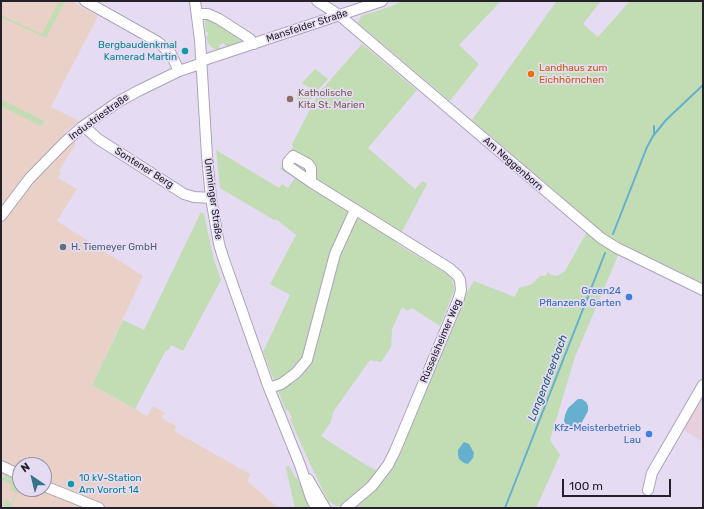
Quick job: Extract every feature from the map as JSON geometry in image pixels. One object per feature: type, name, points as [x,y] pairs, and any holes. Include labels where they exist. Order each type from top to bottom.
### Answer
[{"type":"street","points":[[85,1],[158,42],[171,54],[179,71]]},
{"type":"street","name":"Ümminger Straße","points":[[195,1],[201,62],[206,156],[215,224],[223,257],[269,388],[316,508]]},
{"type":"street","name":"Am Neggenborn","points":[[317,1],[339,15],[600,238],[617,248],[703,290]]},
{"type":"street","name":"Mansfelder Straße","points":[[201,62],[382,1]]},
{"type":"street","name":"Mansfelder Straße","points":[[197,14],[208,14],[219,19],[250,39],[254,44]]},
{"type":"street","name":"Industriestraße","points":[[1,216],[29,179],[82,127],[118,102],[138,91],[179,71],[197,66],[201,62]]},
{"type":"street","name":"Sontener Berg","points":[[82,127],[87,129],[98,140],[184,194],[194,197],[211,198]]},
{"type":"street","name":"Rüsselsheimer Weg","points":[[311,182],[453,271],[460,280],[461,290],[459,298],[395,451],[388,465],[372,486],[346,508]]},
{"type":"street","points":[[269,388],[281,384],[288,379],[296,373],[307,360],[335,254],[355,210]]},
{"type":"street","points":[[648,490],[652,474],[703,385]]},
{"type":"street","name":"Ümminger Straße","points":[[300,465],[325,508]]},
{"type":"street","points":[[1,466],[12,471]]},
{"type":"street","points":[[52,489],[99,508]]},
{"type":"shaded area","points":[[1,1],[71,1],[98,16],[51,107],[79,121],[65,132],[72,142],[76,143],[59,171],[61,172],[58,178],[77,189],[57,221],[143,276],[92,385],[147,416],[153,406],[165,413],[162,416],[164,420],[177,426],[174,431],[250,474],[247,481],[268,500],[280,508],[1,508]]},
{"type":"shaded area","points":[[703,391],[703,442],[682,429]]},
{"type":"green space","points":[[59,1],[65,1],[46,38],[1,17],[1,15],[42,34]]},
{"type":"green space","points":[[401,1],[501,1],[459,45],[479,64],[450,101],[358,23],[361,16],[392,6]]},
{"type":"green space","points":[[554,1],[601,1],[583,24],[598,37],[630,1],[703,1],[703,283],[622,244],[575,357],[550,440],[560,455],[536,508],[356,508],[387,477],[398,458],[466,294],[474,281],[515,297],[519,288],[532,284],[540,276],[546,276],[548,272],[551,275],[557,276],[565,271],[592,223],[472,120],[556,2]]},
{"type":"green space","points":[[208,19],[246,40],[226,47],[224,43],[219,45],[219,50],[212,48],[208,43],[206,36],[208,36],[208,32],[206,32],[205,20]]},
{"type":"green space","points":[[362,44],[417,90],[368,148],[415,189],[423,181],[427,184],[396,243],[447,274],[452,279],[454,291],[440,326],[412,308],[407,311],[402,307],[392,329],[391,347],[381,362],[370,360],[333,412],[331,422],[321,436],[378,471],[368,483],[350,499],[340,506],[337,506],[328,501],[290,419],[292,418],[288,410],[286,411],[263,352],[290,295],[270,284],[296,235],[276,219],[274,220],[220,188],[216,150],[279,188],[282,184],[288,188],[295,178],[280,169],[293,147],[292,144],[318,94]]},
{"type":"green space","points":[[315,69],[328,79],[316,92],[302,83]]},
{"type":"green space","points":[[303,89],[307,89],[310,92],[312,98],[307,104],[301,106],[298,103],[296,95]]},
{"type":"green space","points":[[1,99],[44,121],[41,126],[1,106]]},
{"type":"green space","points":[[201,212],[204,214],[214,260],[221,280],[183,351],[171,345],[168,351],[166,350],[135,409],[92,385],[123,320],[144,330]]},
{"type":"green space","points":[[289,466],[297,478],[310,505],[304,508],[295,508],[286,468]]},
{"type":"green space","points":[[5,474],[12,478],[12,485],[3,480],[1,482]]},
{"type":"green space","points":[[15,497],[10,508],[3,506],[6,500],[11,503]]},
{"type":"water","points":[[578,399],[582,399],[586,402],[588,411],[581,424],[570,427],[566,425],[564,421],[565,415],[568,408]]},
{"type":"water","points":[[464,442],[469,444],[474,453],[473,458],[468,464],[459,459],[458,455],[458,450]]},
{"type":"waterway","name":"Langendreerbach","points":[[613,234],[647,147],[653,136],[666,120],[703,85]]},
{"type":"waterway","name":"Langendreerbach","points":[[654,126],[654,133]]},
{"type":"waterway","name":"Langendreerbach","points":[[505,508],[605,253]]},
{"type":"place","name":"Bergbaudenkmal Kamerad Martin","points":[[185,51]]},
{"type":"place","name":"Landhaus zum Eichhörnchen","points":[[531,74]]},
{"type":"place","name":"Katholische Kita St. Marien","points":[[290,99]]},
{"type":"place","name":"H. Tiemeyer GmbH","points":[[63,247]]},
{"type":"place","name":"Green24 Pflanzen& Garten","points":[[629,297]]},
{"type":"place","name":"Kfz-Meisterbetrieb Lau","points":[[649,434]]},
{"type":"place","name":"10 kV-Station Am Vorort 14","points":[[71,484]]}]
